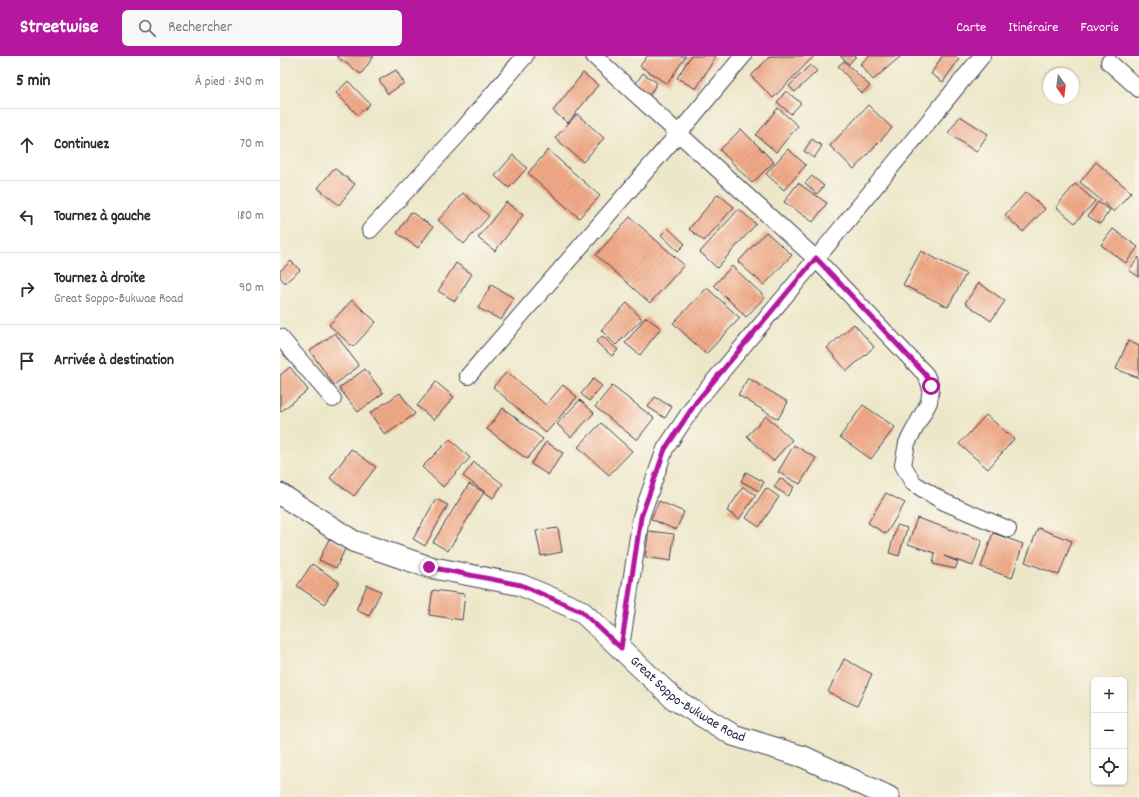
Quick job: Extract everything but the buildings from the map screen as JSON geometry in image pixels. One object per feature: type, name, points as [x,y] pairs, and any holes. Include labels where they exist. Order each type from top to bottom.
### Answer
[{"type":"street","points":[[370,230],[457,136],[525,56]]},
{"type":"street","points":[[594,56],[816,258],[926,375],[931,386],[929,402],[908,444],[903,465],[913,483],[944,502],[1008,529]]},
{"type":"street","points":[[468,376],[744,56]]},
{"type":"street","points":[[621,648],[641,517],[665,449],[697,401],[982,56]]},
{"type":"street","points":[[1110,58],[1139,89]]},
{"type":"street","points":[[280,337],[333,399]]},
{"type":"street","name":"Great Soppo-Bukwae Road","points":[[280,494],[353,541],[429,567],[521,585],[581,611],[674,699],[733,735],[804,757],[889,797]]},
{"type":"route","points":[[429,567],[521,585],[581,611],[621,648],[641,517],[665,449],[697,401],[816,258],[926,375],[931,386]]}]
